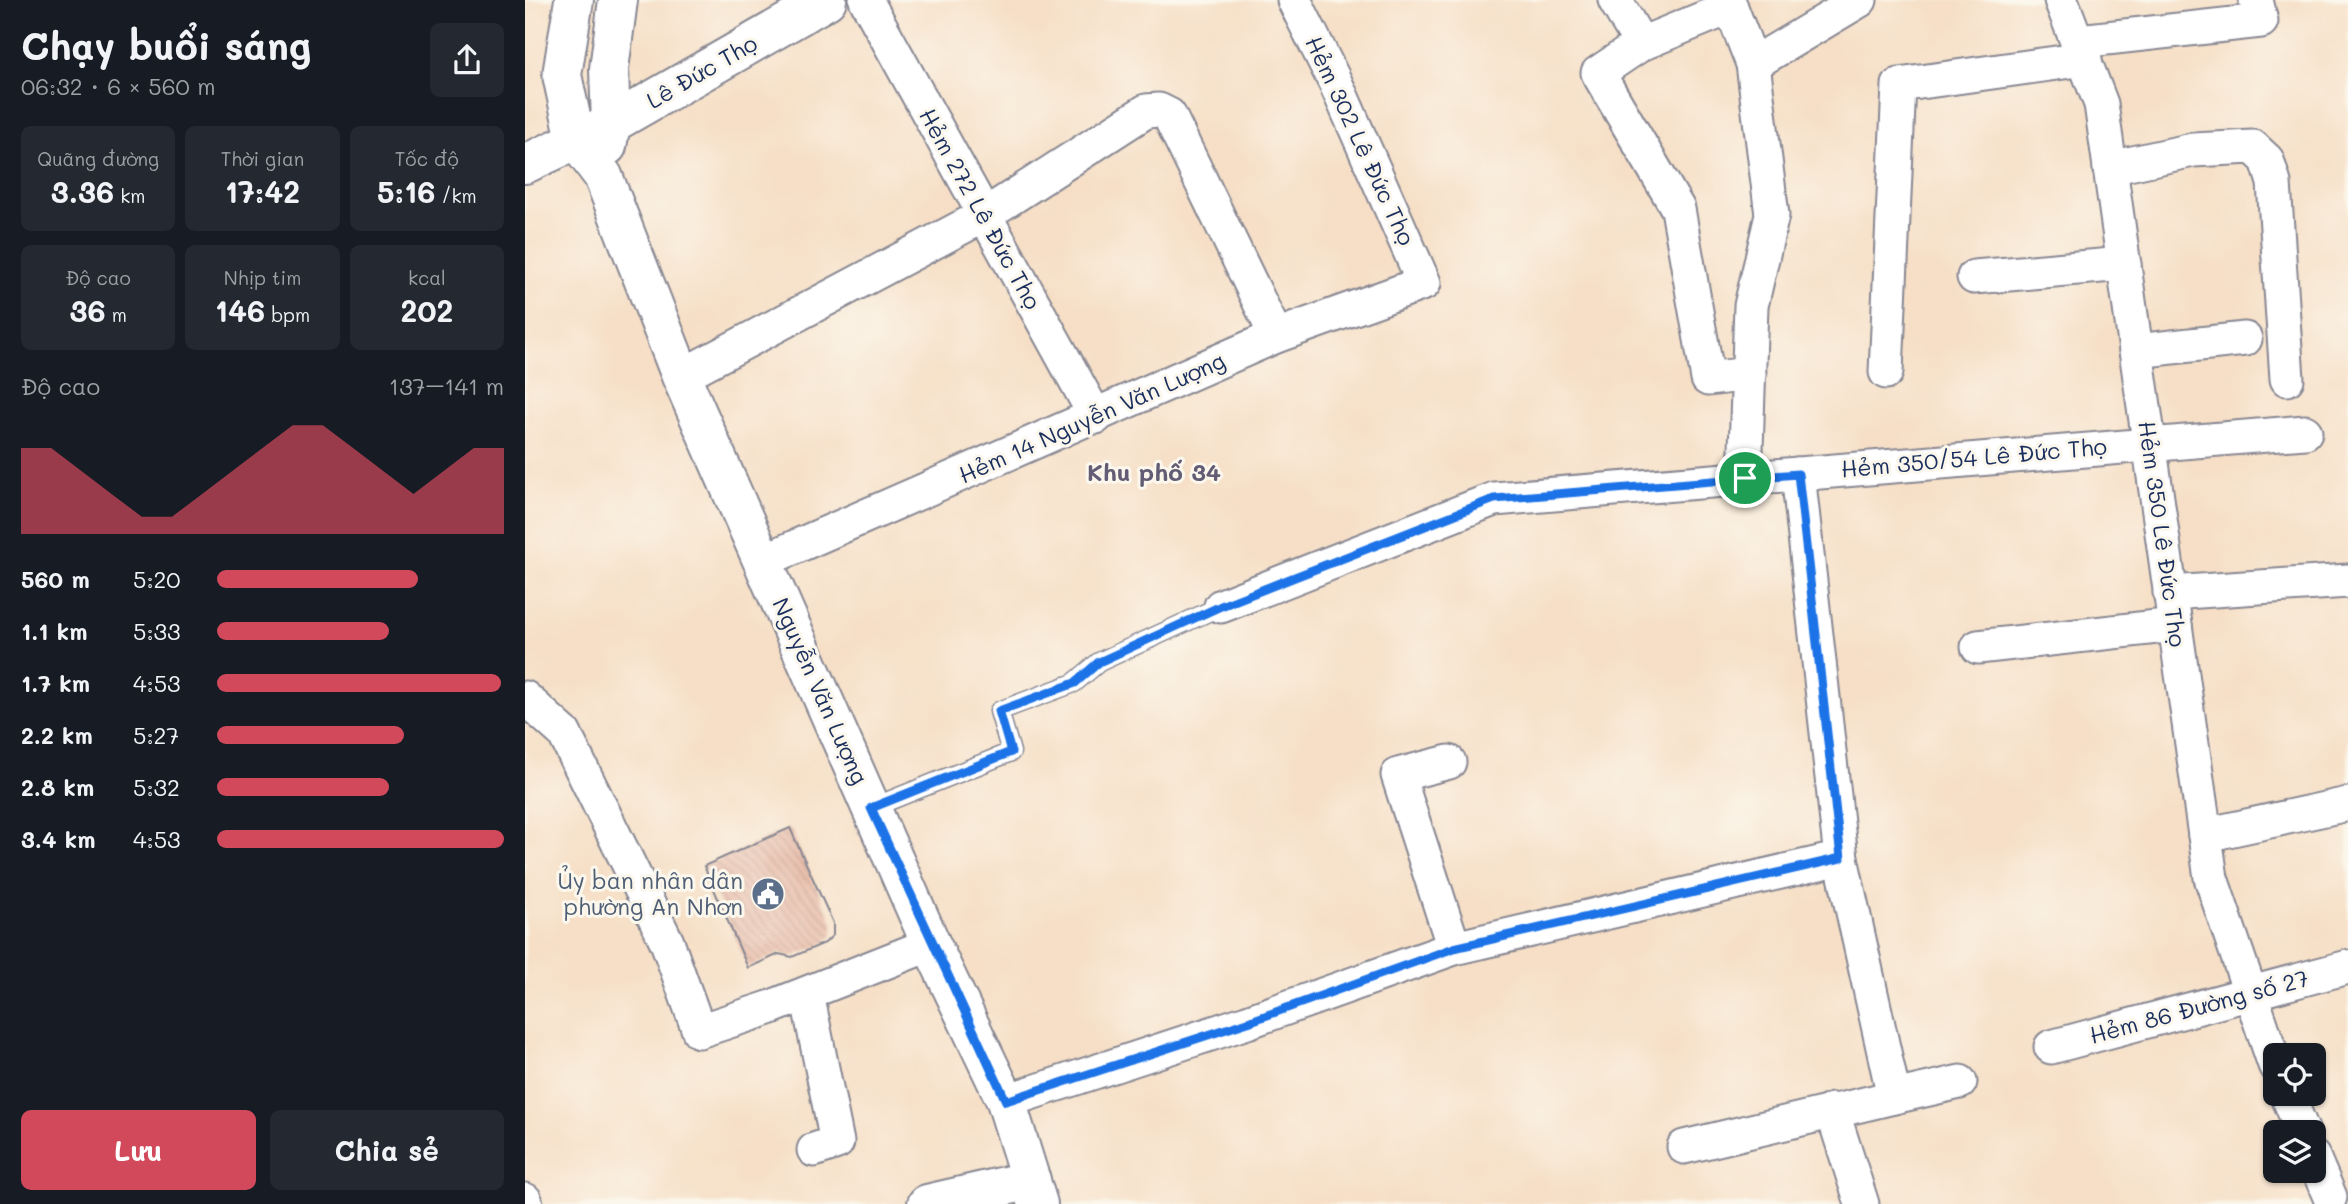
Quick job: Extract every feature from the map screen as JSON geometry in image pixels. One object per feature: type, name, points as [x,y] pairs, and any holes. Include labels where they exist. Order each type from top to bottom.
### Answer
[{"type":"street","name":"Nguyễn Văn Lượng","points":[[574,0],[562,75],[576,140],[603,176],[681,376],[871,808],[1006,1101],[1034,1192]]},
{"type":"street","points":[[603,176],[611,124],[609,69],[618,0]]},
{"type":"street","name":"Lê Đức Thọ","points":[[525,164],[611,124],[827,0]]},
{"type":"street","name":"Hẻm 272 Lê Đức Thọ","points":[[866,0],[1095,417]]},
{"type":"street","name":"Hẻm 302 Lê Đức Thọ","points":[[1294,0],[1336,84],[1424,283]]},
{"type":"street","points":[[1615,0],[1641,44]]},
{"type":"street","points":[[1753,64],[1860,0]]},
{"type":"street","name":"Hẻm 350 Lê Đức Thọ","points":[[2061,0],[2101,104],[2211,878],[2267,1043]]},
{"type":"street","points":[[1886,372],[1899,85],[2082,50],[2261,21],[2256,0]]},
{"type":"street","points":[[1745,478],[1749,374],[1751,306],[1772,215],[1753,64],[1730,4],[1641,44],[1598,73],[1678,209],[1708,379],[1749,374]]},
{"type":"street","points":[[681,376],[983,216],[1146,111],[1159,110],[1169,115],[1276,336]]},
{"type":"street","points":[[2110,168],[2193,149],[2253,147],[2267,160],[2274,183],[2287,379]]},
{"type":"street","points":[[1974,277],[2124,264]]},
{"type":"street","name":"Hẻm 14 Nguyễn Văn Lượng","points":[[763,561],[1276,336],[1424,283]]},
{"type":"street","points":[[2136,351],[2245,339]]},
{"type":"street","name":"Hẻm 350/54 Lê Đức Thọ","points":[[1221,606],[1494,499],[2305,432]]},
{"type":"street","points":[[1798,474],[1841,858],[1894,1097]]},
{"type":"street","points":[[2170,593],[2348,581]]},
{"type":"street","points":[[1978,647],[2175,625]]},
{"type":"street","points":[[525,698],[564,733],[667,942],[699,1031],[807,993],[932,944]]},
{"type":"street","points":[[1449,762],[1398,775],[1454,948]]},
{"type":"street","points":[[2205,835],[2348,804]]},
{"type":"street","points":[[1006,1101],[1248,1022],[1454,948],[1841,858]]},
{"type":"street","name":"Hẻm 86 Đường số 27","points":[[2051,1047],[2348,967]]},
{"type":"street","points":[[807,993],[837,1142],[814,1150]]},
{"type":"street","points":[[1684,1147],[1960,1082]]},
{"type":"street","points":[[1832,1110],[1863,1204]]},
{"type":"street","points":[[2324,1183],[2330,1197]]},
{"type":"street","points":[[927,1204],[1034,1192]]},
{"type":"lane","points":[[871,808],[1011,752],[999,711],[1075,683],[1099,662],[1221,606]]},
{"type":"building","name":"Ủy ban nhân dân phường An Nhơn","points":[[790,828],[833,923],[833,935],[825,943],[792,957],[779,954],[748,968],[704,866]]},
{"type":"place","name":"Ủy ban nhân dân phường An Nhơn","points":[[768,894]]},
{"type":"district","name":"Khu phố 34","points":[[1154,473]]},
{"type":"route","points":[[1798,474],[1841,858],[1454,948],[1248,1022],[1146,1053],[1006,1101],[871,808],[1011,752],[999,711],[1075,683],[1099,662],[1221,606],[1494,499],[1745,478],[1798,474]]}]
